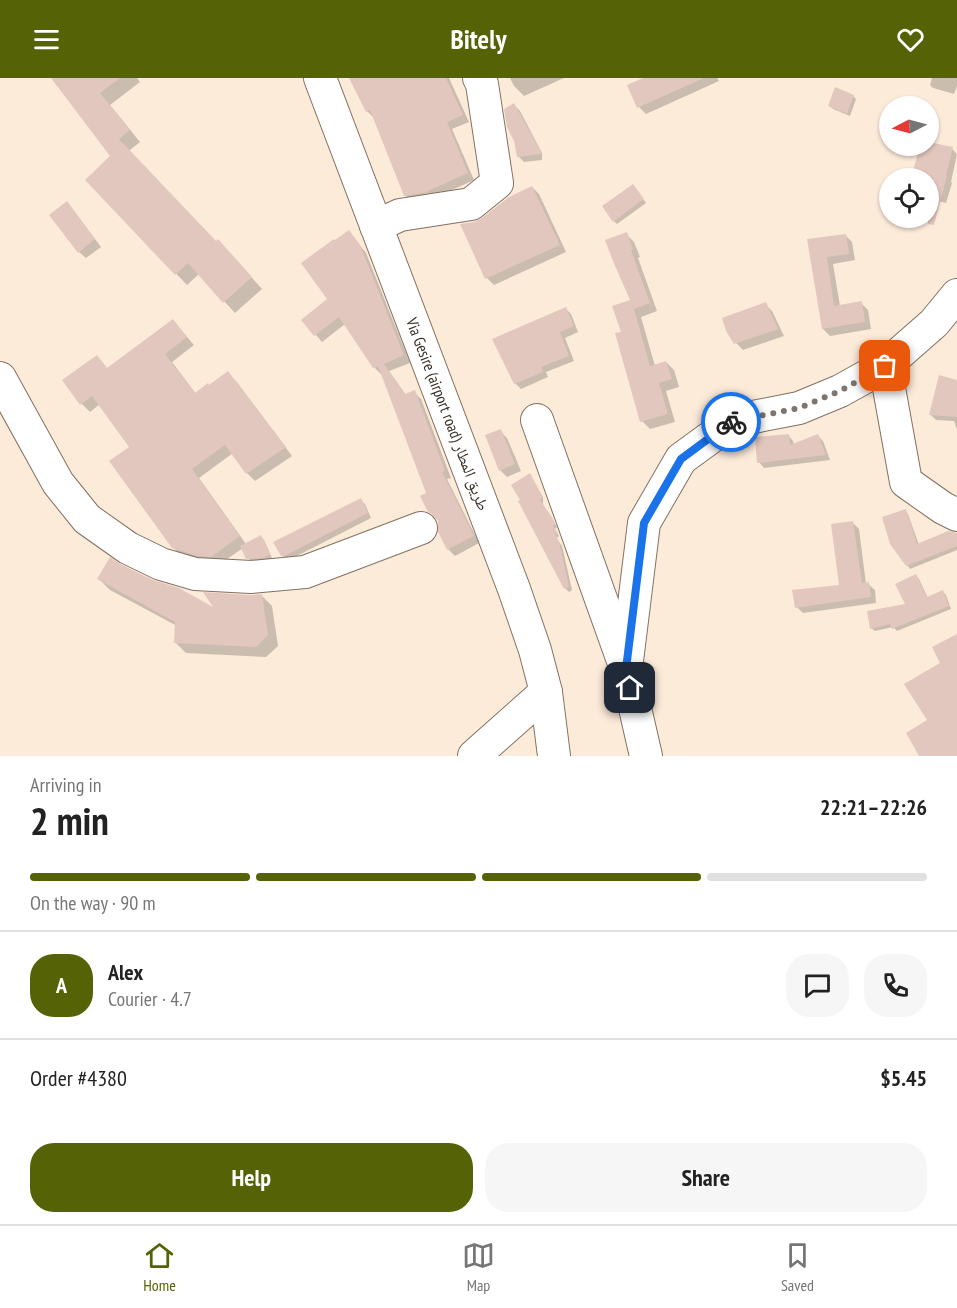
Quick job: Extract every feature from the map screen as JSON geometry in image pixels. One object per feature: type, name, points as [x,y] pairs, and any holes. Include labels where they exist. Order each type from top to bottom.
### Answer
[{"type":"street","name":"Via Gesire (airport road) طريق المطار","points":[[320,78],[514,589],[535,650],[546,692],[554,756]]},
{"type":"street","points":[[376,226],[400,215],[471,204],[497,183],[480,78]]},
{"type":"street","points":[[626,669],[644,523],[681,459],[734,421],[799,408],[840,391],[885,366],[934,323],[957,295]]},
{"type":"street","points":[[885,366],[906,482],[957,515]]},
{"type":"street","points":[[0,378],[58,483],[87,519],[128,548],[161,564],[195,574],[251,577],[305,572],[421,528]]},
{"type":"street","points":[[537,420],[626,669],[646,756]]},
{"type":"street","points":[[474,756],[546,692]]},
{"type":"shaded area","points":[[0,78],[957,78],[957,756],[0,756]]},
{"type":"building","points":[[51,78],[120,78],[100,93],[130,130],[119,139],[216,241],[218,239],[252,277],[223,303],[188,263],[175,275],[85,180],[110,156]]},
{"type":"building","points":[[349,78],[446,78],[463,115],[447,122],[468,173],[429,192],[404,196],[370,110],[366,112]]},
{"type":"building","points":[[643,78],[704,78],[637,108],[627,85]]},
{"type":"building","points":[[835,87],[854,95],[847,114],[828,106]]},
{"type":"building","points":[[514,103],[542,154],[517,157],[514,141],[507,127],[504,109]]},
{"type":"building","points":[[939,144],[953,147],[939,206],[939,168],[914,168],[917,156],[939,156]]},
{"type":"building","points":[[633,184],[644,199],[613,222],[602,206]]},
{"type":"building","points":[[532,186],[560,245],[485,279],[460,224],[482,218],[509,197]]},
{"type":"building","points":[[67,201],[95,239],[78,253],[49,215]]},
{"type":"building","points":[[349,230],[360,245],[404,355],[384,364],[405,394],[415,390],[445,471],[442,472],[474,536],[447,550],[438,532],[438,521],[433,514],[428,512],[420,496],[426,493],[378,366],[373,368],[339,317],[314,336],[301,320],[327,299],[301,263]]},
{"type":"building","points":[[627,232],[650,303],[634,309],[650,366],[666,361],[672,379],[659,383],[668,414],[640,422],[615,333],[621,332],[612,306],[630,300],[605,240]]},
{"type":"building","points":[[846,234],[849,254],[827,257],[834,306],[862,301],[865,322],[822,329],[807,239]]},
{"type":"building","points":[[766,302],[778,329],[734,344],[726,331],[722,318]]},
{"type":"building","points":[[566,307],[574,326],[560,332],[569,356],[541,367],[543,372],[514,384],[492,339]]},
{"type":"building","points":[[173,319],[187,337],[165,354],[195,393],[228,371],[286,447],[246,474],[225,445],[192,469],[240,536],[211,557],[198,556],[172,548],[109,461],[129,447],[92,396],[80,405],[62,380],[97,355],[107,368]]},
{"type":"building","points":[[939,375],[957,380],[957,417],[929,415]]},
{"type":"building","points":[[501,429],[515,464],[499,471],[485,435]]},
{"type":"building","points":[[789,434],[790,445],[818,434],[826,455],[757,463],[755,437]]},
{"type":"building","points":[[530,473],[543,498],[540,500],[555,524],[553,526],[557,533],[555,534],[559,541],[569,587],[564,589],[511,485]]},
{"type":"building","points":[[361,498],[368,513],[281,556],[273,542]]},
{"type":"building","points":[[906,509],[917,544],[948,531],[957,533],[957,546],[906,566],[890,544],[882,517]]},
{"type":"building","points":[[853,521],[862,583],[869,582],[871,597],[795,608],[792,590],[839,585],[831,524]]},
{"type":"building","points":[[261,535],[270,554],[264,558],[246,559],[240,546]]},
{"type":"building","points":[[110,557],[153,580],[179,588],[213,607],[203,592],[262,594],[268,635],[256,647],[174,643],[175,622],[97,579]]},
{"type":"building","points":[[916,574],[927,597],[943,590],[949,606],[892,629],[890,624],[870,629],[867,611],[905,604],[895,584]]},
{"type":"building","points":[[957,634],[957,756],[919,756],[906,733],[927,720],[904,684],[940,663],[932,647]]},
{"type":"way so far","points":[[731,422],[799,408],[840,391],[885,366]]},
{"type":"route","points":[[630,688],[626,669],[644,523],[681,459],[731,422]]}]
